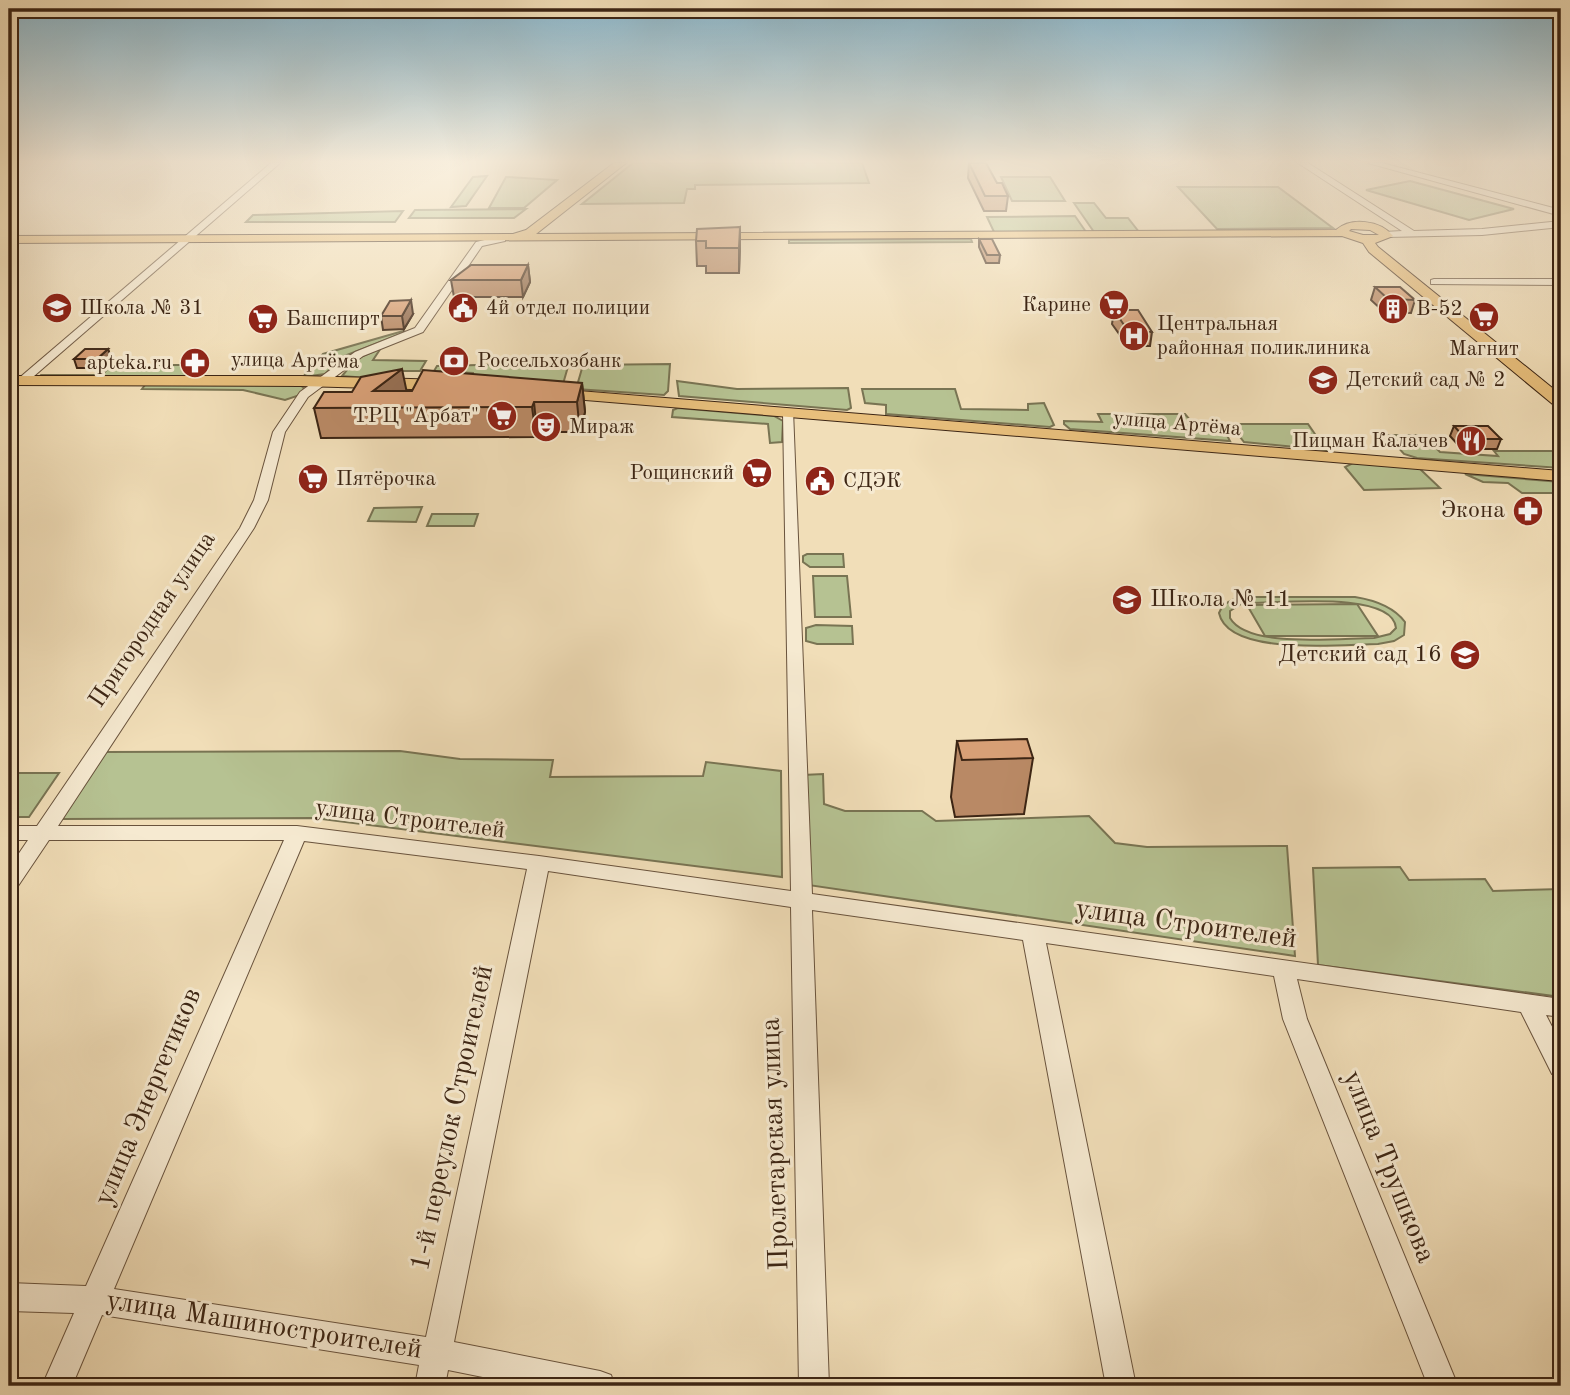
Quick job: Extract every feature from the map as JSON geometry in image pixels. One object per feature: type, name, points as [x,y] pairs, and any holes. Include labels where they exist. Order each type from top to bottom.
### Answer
[{"type":"main road","points":[[528,236],[538,228]]},
{"type":"main road","points":[[1342,228],[1343,233]]},
{"type":"main road","points":[[9,240],[475,242],[528,236],[1343,233],[1367,239],[1382,238],[1387,234],[1375,228]]},
{"type":"main road","points":[[1367,239],[1388,261],[1561,403]]},
{"type":"main road","name":"улица Артёма","points":[[15,381],[324,382],[463,386]]},
{"type":"main road","name":"улица Артёма","points":[[534,392],[1561,476]]},
{"type":"street","points":[[15,381],[202,228]]},
{"type":"street","points":[[1403,228],[1412,234]]},
{"type":"street","points":[[1387,234],[1525,228]]},
{"type":"street","name":"Пригородная улица","points":[[9,884],[247,528],[261,500],[279,432],[304,395],[359,354],[419,330],[475,242]]},
{"type":"street","points":[[1434,282],[1561,282]]},
{"type":"street","points":[[789,413],[802,901]]},
{"type":"street","name":"улица Строителей","points":[[9,833],[297,833],[539,863],[1561,1009]]},
{"type":"street","name":"улица Энергетиков","points":[[57,1386],[297,833]]},
{"type":"street","name":"1-й переулок Строителей","points":[[430,1386],[539,863]]},
{"type":"street","name":"Пролетарская улица","points":[[802,901],[814,1386]]},
{"type":"street","points":[[1033,934],[1121,1386]]},
{"type":"street","name":"улица Трушкова","points":[[1284,970],[1295,1019],[1443,1386]]},
{"type":"street","points":[[1529,1004],[1561,1067]]},
{"type":"street","name":"улица Машиностроителей","points":[[9,1297],[96,1300],[436,1353],[600,1386]]},
{"type":"green space","points":[[992,228],[1083,228],[1086,232],[994,232]]},
{"type":"green space","points":[[1091,228],[1136,228],[1139,232],[1094,232]]},
{"type":"green space","points":[[1216,228],[1321,228],[1217,229]]},
{"type":"green space","points":[[971,239],[972,242],[789,243],[789,240]]},
{"type":"green space","points":[[406,332],[344,356],[325,374],[303,377],[323,354]]},
{"type":"green space","points":[[381,348],[373,360],[426,361],[420,371],[395,371],[381,379],[342,376],[356,359]]},
{"type":"green space","points":[[569,363],[563,384],[474,381],[473,373],[434,371],[437,366]]},
{"type":"green space","points":[[670,364],[668,391],[664,395],[576,389],[583,365]]},
{"type":"green space","points":[[111,365],[199,365],[188,377],[39,377],[102,375]]},
{"type":"green space","points":[[677,381],[737,389],[848,388],[851,408],[847,410],[679,396]]},
{"type":"green space","points":[[145,385],[300,385],[304,388],[300,395],[285,400],[243,390],[142,389]]},
{"type":"green space","points":[[862,389],[955,389],[961,409],[1028,410],[1028,404],[1044,403],[1054,425],[1050,427],[886,414],[886,405],[865,403]]},
{"type":"green space","points":[[678,408],[774,416],[783,421],[782,442],[770,443],[768,424],[672,417],[673,410]]},
{"type":"green space","points":[[1098,414],[1185,414],[1195,426],[1222,426],[1230,441],[1070,429],[1064,424],[1064,421],[1102,422]]},
{"type":"green space","points":[[1230,424],[1308,424],[1326,450],[1244,442]]},
{"type":"green space","points":[[1387,435],[1423,435],[1440,452],[1498,456],[1494,451],[1561,451],[1561,468],[1417,458],[1404,454]]},
{"type":"green space","points":[[1353,463],[1419,468],[1440,488],[1364,490],[1345,467]]},
{"type":"green space","points":[[1465,474],[1561,482],[1561,493],[1522,493],[1508,483],[1483,482]]},
{"type":"green space","points":[[422,507],[416,522],[368,521],[374,508]]},
{"type":"green space","points":[[432,514],[478,514],[474,526],[427,526]]},
{"type":"green space","points":[[843,554],[844,567],[810,567],[803,562],[803,556]]},
{"type":"green space","points":[[813,576],[847,576],[851,617],[815,617]]},
{"type":"green space","points":[[1355,597],[1369,600],[1400,616],[1405,622],[1404,635],[1394,641],[1378,644],[1315,646],[1264,642],[1243,636],[1227,627],[1219,613],[1223,605],[1234,599]],"holes":[[[1310,601],[1357,604],[1376,608],[1390,616],[1396,628],[1390,634],[1374,638],[1275,638],[1240,628],[1230,618],[1230,611],[1241,604]]]},
{"type":"green space","points":[[1357,604],[1378,636],[1265,636],[1247,605]]},
{"type":"green space","points":[[816,625],[852,626],[853,644],[817,644],[806,641],[806,628]]},
{"type":"green space","points":[[400,751],[460,759],[553,760],[550,777],[703,776],[706,762],[781,771],[782,877],[314,818],[62,819],[106,752]]},
{"type":"green space","points":[[9,773],[59,773],[29,817],[9,817]]},
{"type":"green space","points":[[823,774],[824,804],[845,811],[922,811],[936,821],[1089,816],[1115,843],[1147,847],[1287,846],[1295,956],[808,885],[803,775]]},
{"type":"green space","points":[[1400,867],[1409,880],[1485,879],[1493,891],[1561,889],[1561,997],[1318,965],[1313,868]]},
{"type":"building","points":[[740,228],[739,248],[706,248],[706,241],[696,241],[697,229]]},
{"type":"building","points":[[979,239],[992,239],[1000,255],[987,255]]},
{"type":"building","points":[[471,265],[528,265],[521,280],[451,280]]},
{"type":"building","points":[[1375,287],[1400,287],[1415,300],[1388,299]]},
{"type":"building","points":[[411,300],[402,316],[381,316],[390,301]]},
{"type":"building","points":[[1114,310],[1138,310],[1152,332],[1135,332],[1130,324],[1124,325]]},
{"type":"building","points":[[85,349],[108,349],[97,359],[74,359]]},
{"type":"building","points":[[402,369],[373,391],[412,391],[423,370],[582,383],[577,402],[534,402],[532,407],[314,408],[324,392],[352,392],[361,377]]},
{"type":"building","points":[[1454,426],[1488,426],[1501,439],[1463,436]]},
{"type":"building","points":[[1027,739],[1033,758],[962,760],[957,741]]},
{"type":"place","name":"Карине","points":[[1114,305]]},
{"type":"place","name":"Школа № 31","points":[[57,308]]},
{"type":"place","name":"4й отдел полиции","points":[[463,308]]},
{"type":"place","name":"B-52","points":[[1393,309]]},
{"type":"place","name":"Магнит","points":[[1484,317]]},
{"type":"place","name":"Башспирт","points":[[263,319]]},
{"type":"place","name":"Центральная районная поликлиника","points":[[1134,336]]},
{"type":"place","name":"Россельхозбанк","points":[[454,361]]},
{"type":"place","name":"apteka.ru","points":[[195,363]]},
{"type":"place","name":"Детский сад № 2","points":[[1323,380]]},
{"type":"place","name":"ТРЦ \"Арбат\"","points":[[502,416]]},
{"type":"place","name":"Мираж","points":[[546,427]]},
{"type":"place","name":"Пицман Калачев","points":[[1471,441]]},
{"type":"place","name":"Рощинский","points":[[757,473]]},
{"type":"place","name":"Пятёрочка","points":[[313,479]]},
{"type":"place","name":"СДЭК","points":[[820,481]]},
{"type":"place","name":"Экона","points":[[1528,511]]},
{"type":"place","name":"Школа № 11","points":[[1127,600]]},
{"type":"place","name":"Детский сад 16","points":[[1465,655]]}]
